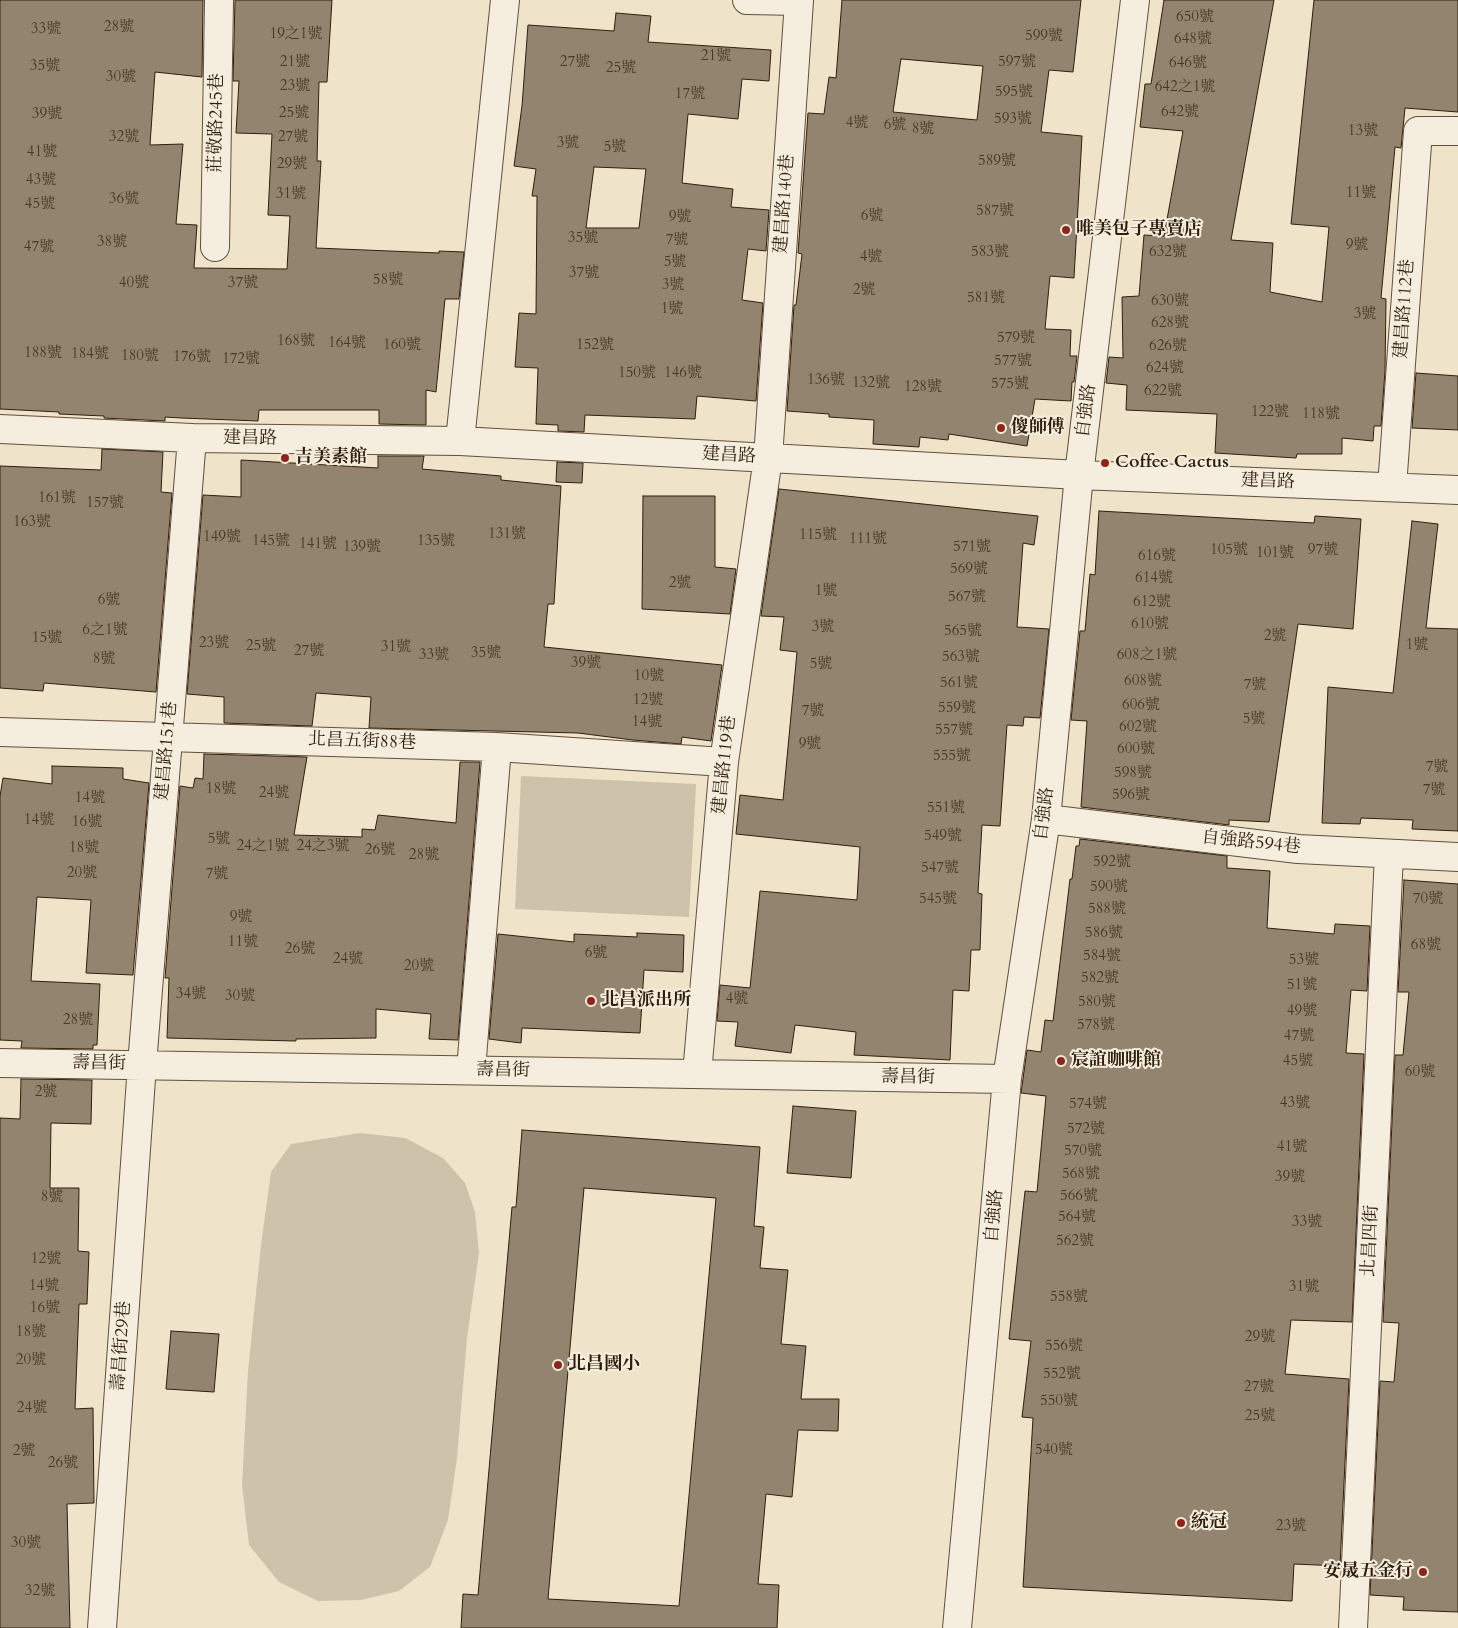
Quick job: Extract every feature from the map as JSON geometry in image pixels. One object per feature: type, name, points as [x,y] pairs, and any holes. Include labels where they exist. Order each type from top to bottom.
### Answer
[{"type":"street","name":"莊敬路245巷","points":[[215,246],[219,0]]},
{"type":"street","points":[[460,441],[505,0]]},
{"type":"street","name":"建昌路140巷","points":[[747,0],[799,1],[768,458]]},
{"type":"street","name":"自強路","points":[[957,1628],[1007,1079],[1046,819],[1080,475],[1135,0]]},
{"type":"street","name":"建昌路112巷","points":[[1392,487],[1418,131],[1458,131]]},
{"type":"street","name":"建昌路","points":[[0,429],[192,438],[460,441],[1080,475],[1458,490]]},
{"type":"street","name":"建昌路151巷","points":[[142,1065],[192,438]]},
{"type":"street","name":"建昌路119巷","points":[[697,1074],[724,762],[768,458]]},
{"type":"street","name":"北昌五街88巷","points":[[0,732],[497,746],[724,762]]},
{"type":"street","points":[[471,1070],[497,746]]},
{"type":"street","name":"自強路594巷","points":[[1046,819],[1298,849],[1458,857]]},
{"type":"street","name":"北昌四街","points":[[1353,1628],[1389,854]]},
{"type":"street","name":"壽昌街","points":[[0,1063],[1007,1079]]},
{"type":"street","name":"壽昌街29巷","points":[[102,1628],[142,1065]]},
{"type":"shaded area","points":[[521,776],[696,784],[689,917],[515,909]]},
{"type":"shaded area","points":[[360,1133],[405,1138],[443,1158],[465,1183],[475,1212],[479,1253],[467,1338],[457,1458],[448,1520],[430,1567],[399,1591],[361,1600],[318,1601],[279,1582],[249,1545],[242,1485],[248,1371],[261,1245],[271,1172],[291,1144]]},
{"type":"building","points":[[0,0],[203,0],[202,77],[155,72],[150,145],[183,144],[176,224],[197,225],[194,268],[287,269],[290,216],[268,215],[272,134],[236,133],[239,81],[233,81],[235,0],[332,0],[327,82],[319,82],[317,161],[321,161],[316,248],[439,253],[439,251],[464,252],[459,299],[445,299],[436,392],[426,390],[426,425],[379,424],[379,410],[259,410],[258,421],[165,417],[165,421],[0,409]]},
{"type":"building","points":[[842,0],[1081,0],[1073,72],[1049,70],[1041,132],[1082,136],[1074,278],[1050,276],[1045,329],[1071,330],[1070,356],[1077,356],[1074,382],[1072,382],[1071,401],[1035,399],[1027,446],[949,434],[948,440],[920,437],[919,447],[873,444],[874,420],[829,417],[829,414],[787,411],[794,305],[796,305],[802,254],[798,253],[808,113],[824,114],[829,77],[836,78]],"holes":[[[901,59],[983,66],[977,120],[893,112]]]},
{"type":"building","points":[[1164,0],[1274,0],[1231,240],[1273,243],[1270,292],[1322,302],[1329,227],[1291,224],[1314,0],[1458,0],[1458,112],[1405,108],[1401,148],[1395,147],[1381,298],[1386,299],[1385,371],[1381,426],[1374,426],[1373,441],[1342,438],[1342,454],[1297,454],[1296,458],[1215,453],[1217,414],[1126,410],[1127,385],[1106,383],[1109,357],[1123,358],[1122,297],[1139,296],[1144,235],[1164,236],[1183,131],[1140,127],[1145,84],[1151,84]]},
{"type":"building","points":[[616,13],[651,16],[648,42],[771,50],[769,81],[742,79],[738,119],[688,114],[682,183],[733,189],[731,207],[769,210],[766,251],[748,249],[742,300],[763,303],[756,401],[697,396],[695,419],[585,415],[584,432],[558,431],[558,425],[536,424],[538,368],[515,367],[519,313],[536,314],[537,196],[532,196],[536,169],[514,166],[522,106],[528,25],[614,31]],"holes":[[[594,167],[646,169],[639,228],[586,228]]]},
{"type":"building","points":[[1416,373],[1458,376],[1458,430],[1412,428]]},
{"type":"building","points":[[102,449],[163,452],[161,492],[172,493],[156,692],[44,683],[43,691],[0,688],[0,466],[101,470]]},
{"type":"building","points":[[378,456],[424,456],[422,469],[501,476],[501,480],[561,486],[554,604],[548,604],[544,647],[722,665],[711,741],[682,737],[681,744],[578,733],[369,728],[371,697],[316,693],[312,726],[224,723],[224,697],[187,694],[203,495],[241,497],[241,460],[378,468]]},
{"type":"building","points":[[557,462],[583,463],[582,483],[556,482]]},
{"type":"building","points":[[779,489],[1038,516],[1034,545],[1023,543],[1017,627],[1049,629],[1040,718],[1024,717],[1023,726],[1007,725],[1000,826],[982,825],[978,893],[982,894],[980,950],[971,950],[969,991],[953,990],[950,1060],[854,1055],[856,1032],[795,1025],[791,1053],[735,1046],[738,1022],[717,1021],[720,985],[750,988],[760,891],[857,900],[860,847],[736,834],[740,795],[783,800],[797,652],[780,650],[784,617],[761,616]]},
{"type":"building","points":[[643,496],[715,496],[715,567],[736,569],[730,614],[642,609]]},
{"type":"building","points":[[1099,511],[1314,523],[1315,516],[1361,519],[1353,629],[1298,624],[1269,822],[1229,820],[1229,825],[1081,807],[1087,721],[1071,720],[1080,631],[1085,631],[1090,574],[1095,575]]},
{"type":"building","points":[[1412,521],[1438,524],[1426,628],[1458,629],[1458,831],[1412,829],[1413,820],[1361,818],[1360,824],[1322,823],[1328,687],[1393,693]]},
{"type":"building","points":[[204,754],[307,757],[294,835],[362,837],[362,829],[375,830],[378,815],[456,823],[460,762],[480,762],[458,1040],[429,1039],[431,1014],[376,1009],[376,1038],[296,1039],[296,1041],[167,1038],[169,978],[165,978],[180,786],[193,788],[195,778],[203,779]]},
{"type":"building","points":[[52,766],[123,768],[123,779],[149,783],[133,975],[86,973],[91,900],[37,897],[31,981],[100,984],[97,1045],[93,1045],[93,1049],[21,1048],[22,1041],[0,1040],[0,796],[3,778],[52,784]]},
{"type":"building","points":[[1080,839],[1227,856],[1227,868],[1270,871],[1267,928],[1334,934],[1335,924],[1370,926],[1367,991],[1351,990],[1346,1053],[1364,1054],[1352,1322],[1291,1320],[1285,1374],[1349,1379],[1340,1566],[1294,1564],[1292,1601],[1023,1587],[1033,1418],[1022,1417],[1031,1341],[1009,1339],[1025,1191],[1037,1192],[1046,1096],[1021,1093],[1027,1050],[1041,1052],[1045,1020],[1053,1021],[1070,879],[1072,879],[1076,846],[1079,846]]},
{"type":"building","points":[[1404,880],[1458,884],[1458,1612],[1403,1610],[1404,1597],[1370,1595],[1380,1381],[1394,1382],[1399,1323],[1383,1322],[1395,1055],[1403,1055],[1409,992],[1398,992]]},
{"type":"building","points":[[637,933],[684,935],[683,972],[644,970],[640,1033],[522,1028],[521,1043],[489,1039],[498,934],[574,942],[574,934],[637,937]]},
{"type":"building","points":[[21,1079],[92,1080],[91,1124],[51,1123],[50,1188],[79,1188],[78,1251],[89,1252],[87,1304],[79,1304],[75,1409],[93,1408],[94,1503],[67,1504],[70,1628],[0,1628],[0,1118],[20,1119]]},
{"type":"building","points":[[793,1106],[856,1111],[851,1178],[787,1173]]},
{"type":"building","points":[[522,1130],[760,1147],[754,1226],[764,1227],[760,1268],[788,1270],[781,1344],[806,1346],[801,1399],[839,1399],[838,1431],[798,1430],[792,1497],[766,1494],[758,1584],[779,1585],[777,1628],[461,1628],[463,1594],[478,1595],[512,1207],[516,1207]],"holes":[[[584,1188],[716,1198],[679,1606],[548,1599]]]},
{"type":"building","points":[[171,1331],[219,1334],[214,1392],[166,1389]]},
{"type":"place","name":"唯美包子專賣店","points":[[1066,230]]},
{"type":"place","name":"傻師傅","points":[[1001,428]]},
{"type":"place","name":"吉美素館","points":[[285,458]]},
{"type":"place","name":"Coffee Cactus","points":[[1105,463]]},
{"type":"place","name":"北昌派出所","points":[[591,1001]]},
{"type":"place","name":"宸誼咖啡館","points":[[1061,1061]]},
{"type":"place","name":"北昌國小","points":[[558,1365]]},
{"type":"place","name":"統冠","points":[[1181,1523]]},
{"type":"place","name":"安晟五金行","points":[[1423,1572]]}]
